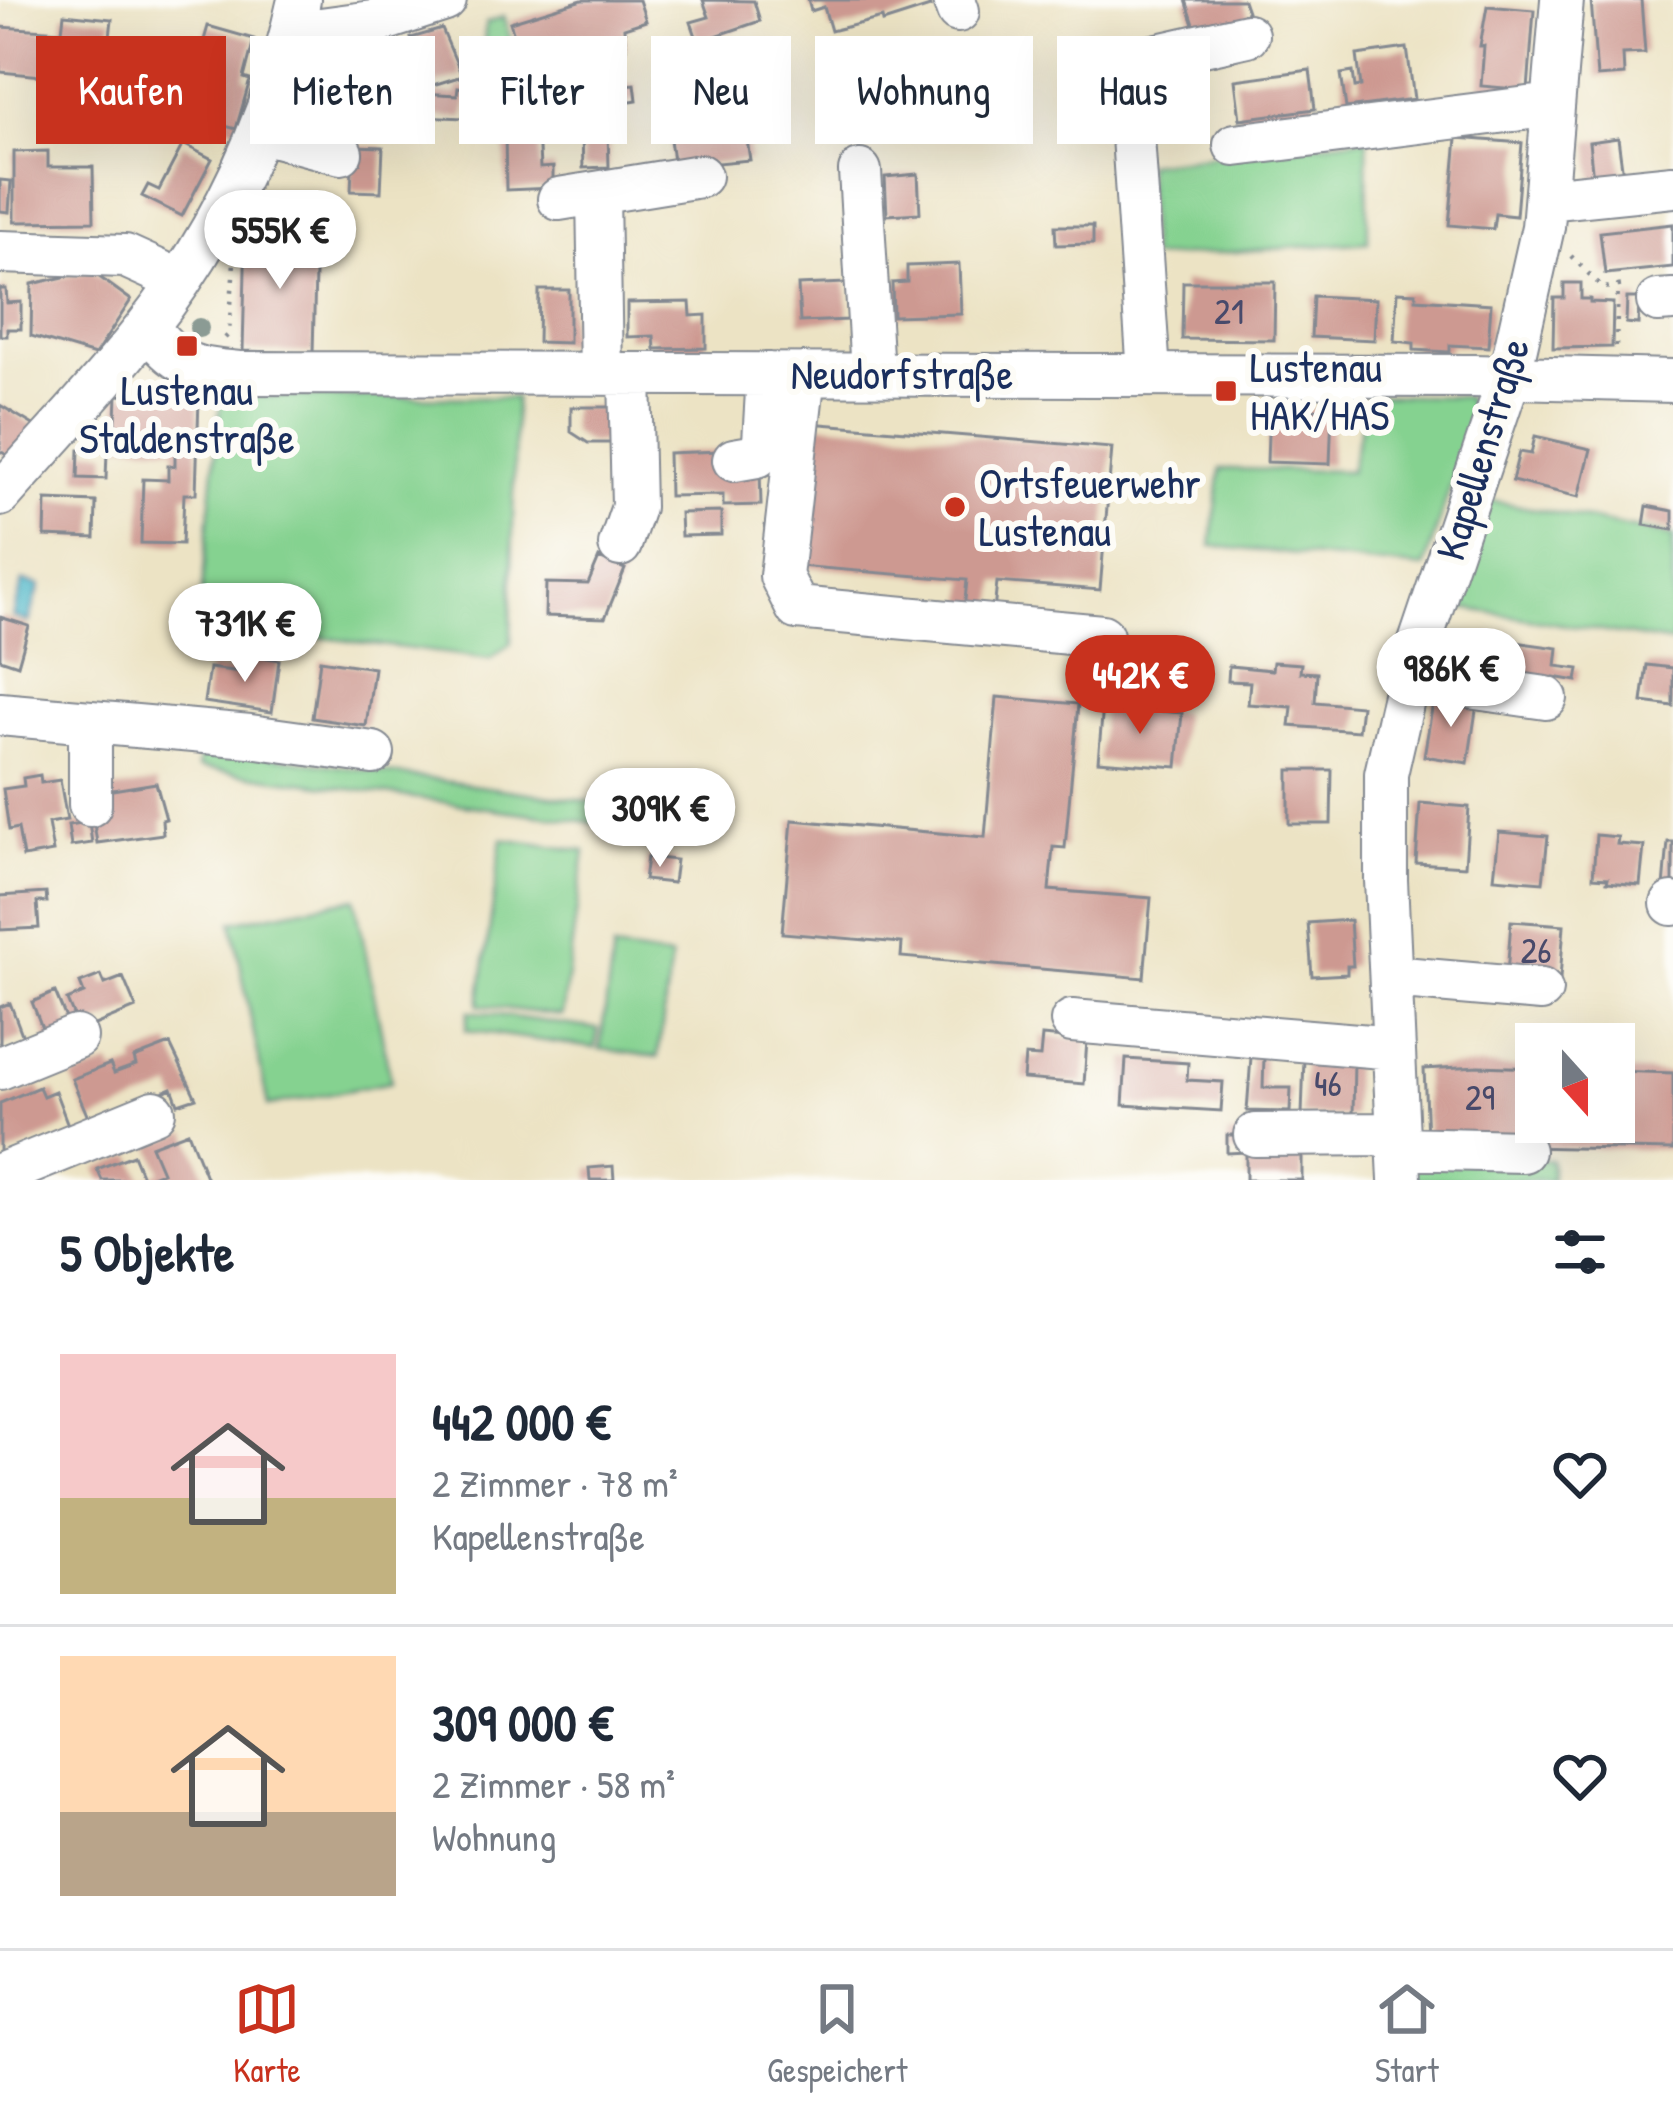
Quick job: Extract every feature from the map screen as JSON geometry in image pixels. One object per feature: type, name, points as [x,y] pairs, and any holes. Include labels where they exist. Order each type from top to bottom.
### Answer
[{"type":"street","points":[[295,17],[380,21],[446,0]]},
{"type":"street","name":"Kapellenstraße","points":[[1399,1154],[1386,774],[1408,678],[1509,378],[1545,213],[1562,0]]},
{"type":"street","points":[[1148,374],[1128,62],[1247,35]]},
{"type":"street","points":[[1234,145],[1553,105]]},
{"type":"street","points":[[0,495],[147,327],[218,221],[255,144]]},
{"type":"street","points":[[307,144],[341,153]]},
{"type":"street","points":[[860,171],[872,374]]},
{"type":"street","points":[[620,545],[633,507],[615,374],[578,196],[700,176]]},
{"type":"street","points":[[1545,213],[1673,186]]},
{"type":"street","points":[[0,251],[125,256],[178,280]]},
{"type":"street","name":"Neudorfstraße","points":[[147,327],[170,357],[208,370],[1673,380]]},
{"type":"street","points":[[734,460],[758,456],[786,374]]},
{"type":"street","points":[[786,374],[781,576],[797,608],[1102,636]]},
{"type":"street","points":[[1408,678],[1546,698]]},
{"type":"street","points":[[0,714],[250,736],[373,753]]},
{"type":"street","points":[[90,723],[90,805]]},
{"type":"street","points":[[1391,977],[1541,989]]},
{"type":"street","points":[[1072,1021],[1394,1048]]},
{"type":"street","points":[[0,1068],[76,1037]]},
{"type":"street","points":[[0,1175],[154,1112]]},
{"type":"street","points":[[1255,1135],[1399,1154],[1522,1151]]},
{"type":"path","points":[[1545,213],[1603,288],[1618,286]]},
{"type":"path","points":[[220,344],[229,334],[235,252]]},
{"type":"green space","points":[[503,17],[510,36],[485,36],[486,23]]},
{"type":"green space","points":[[1367,138],[1368,242],[1150,258],[1146,163]]},
{"type":"green space","points":[[1368,395],[1465,397],[1474,413],[1424,568],[1211,546],[1221,469],[1350,471]]},
{"type":"green space","points":[[221,396],[515,398],[511,644],[490,659],[215,624],[201,602]]},
{"type":"green space","points":[[1484,499],[1673,536],[1673,643],[1446,605]]},
{"type":"green space","points":[[201,747],[686,815],[683,835],[198,768]]},
{"type":"green space","points":[[502,839],[585,851],[562,1016],[479,1005]]},
{"type":"green space","points":[[355,898],[391,1082],[268,1106],[232,922]]},
{"type":"green space","points":[[613,950],[671,958],[658,1057],[600,1049]]},
{"type":"green space","points":[[469,1011],[598,1029],[595,1048],[466,1030]]},
{"type":"green space","points":[[1410,1158],[1551,1160],[1551,1180],[1412,1180]]},
{"type":"water","points":[[23,581],[40,585],[29,622],[13,617]]},
{"type":"building","points":[[582,0],[639,0],[646,21],[624,28],[625,36],[514,36],[510,22]]},
{"type":"building","points":[[703,0],[754,1],[760,21],[716,36],[696,36],[691,22],[709,17]]},
{"type":"building","points":[[808,0],[928,0],[930,7],[831,31],[824,7],[811,11]]},
{"type":"building","points":[[1186,0],[1243,0],[1250,20],[1198,36]]},
{"type":"building","points":[[1591,0],[1641,0],[1645,53],[1623,54],[1624,75],[1597,77]]},
{"type":"building","points":[[1487,6],[1534,10],[1528,90],[1481,86],[1484,46],[1480,46]]},
{"type":"building","points":[[64,14],[112,19],[110,36],[36,36],[36,75],[0,72],[0,27],[62,31]]},
{"type":"building","points":[[208,26],[250,38],[244,78],[250,80],[236,129],[226,126],[226,36],[205,36]]},
{"type":"building","points":[[442,29],[459,77],[435,84],[435,36],[418,36]]},
{"type":"building","points":[[1407,48],[1414,99],[1346,108],[1341,74],[1353,72],[1355,87],[1361,86],[1357,55]]},
{"type":"building","points":[[1310,70],[1315,109],[1240,119],[1235,80]]},
{"type":"building","points":[[635,84],[637,100],[627,102],[627,85]]},
{"type":"building","points":[[459,87],[459,118],[435,117],[435,94],[457,95]]},
{"type":"building","points":[[1457,138],[1522,143],[1516,216],[1495,214],[1493,229],[1449,225]]},
{"type":"building","points":[[1618,138],[1623,175],[1593,179],[1589,142]]},
{"type":"building","points":[[183,144],[212,159],[182,216],[142,196],[148,185],[159,190]]},
{"type":"building","points":[[505,144],[539,144],[540,168],[553,167],[553,188],[506,190]]},
{"type":"building","points":[[582,144],[608,144],[609,167],[583,168]]},
{"type":"building","points":[[671,144],[748,144],[750,160],[674,167]]},
{"type":"building","points":[[353,146],[383,147],[381,192],[351,191]]},
{"type":"building","points":[[48,151],[48,167],[93,167],[94,221],[14,222],[14,152]]},
{"type":"building","points":[[918,174],[920,213],[887,215],[885,177]]},
{"type":"building","points":[[0,180],[11,181],[9,212],[0,211]]},
{"type":"building","points":[[1673,224],[1673,267],[1605,274],[1600,232]]},
{"type":"building","points":[[1055,226],[1093,226],[1093,244],[1056,245]]},
{"type":"building","points":[[246,230],[316,232],[313,353],[243,351]]},
{"type":"building","points":[[959,264],[961,314],[893,316],[892,283],[907,282],[907,266]]},
{"type":"building","points":[[91,271],[131,300],[95,355],[31,336],[32,284]]},
{"type":"building","points":[[1183,282],[1275,282],[1274,340],[1182,339]]},
{"type":"building","points":[[846,283],[848,320],[800,322],[798,285]]},
{"type":"building","points":[[1564,283],[1581,283],[1581,299],[1613,303],[1612,347],[1553,348],[1554,298],[1564,298]]},
{"type":"building","points":[[0,289],[6,289],[7,303],[21,302],[21,329],[7,329],[7,336],[0,336]]},
{"type":"building","points":[[539,290],[569,290],[569,343],[538,342]]},
{"type":"building","points":[[1397,292],[1416,293],[1416,299],[1491,304],[1488,347],[1414,350],[1414,343],[1394,341]]},
{"type":"building","points":[[1313,296],[1376,299],[1374,340],[1311,337]]},
{"type":"building","points":[[1627,298],[1639,298],[1638,324],[1626,323]]},
{"type":"building","points":[[690,302],[691,316],[706,315],[706,348],[655,349],[654,336],[627,337],[627,303]]},
{"type":"building","points":[[117,395],[199,398],[196,494],[184,494],[182,544],[141,543],[143,479],[168,480],[168,466],[175,466],[175,447],[115,444]]},
{"type":"building","points":[[0,405],[35,426],[15,460],[0,451]]},
{"type":"building","points":[[571,407],[616,407],[616,443],[588,443],[571,432]]},
{"type":"building","points":[[1269,407],[1332,410],[1330,464],[1267,462]]},
{"type":"building","name":"Ortsfeuerwehr Lustenau","points":[[809,423],[1112,448],[1100,590],[997,582],[994,612],[964,610],[967,580],[797,566]]},
{"type":"building","points":[[1535,436],[1591,449],[1579,497],[1512,481],[1519,452],[1531,454]]},
{"type":"building","points":[[79,450],[107,451],[106,479],[78,478]]},
{"type":"building","points":[[722,451],[760,471],[761,505],[723,506],[723,495],[669,496],[668,453]]},
{"type":"building","points":[[46,500],[96,502],[95,538],[45,536]]},
{"type":"building","points":[[1647,506],[1673,511],[1673,530],[1644,525]]},
{"type":"building","points":[[721,512],[721,535],[681,536],[680,513]]},
{"type":"building","points":[[599,558],[625,569],[605,618],[545,616],[546,583],[588,584]]},
{"type":"building","points":[[0,617],[29,626],[18,665],[0,659]]},
{"type":"building","points":[[1494,639],[1558,648],[1556,666],[1579,669],[1577,681],[1554,677],[1552,689],[1488,680]]},
{"type":"building","points":[[244,654],[279,660],[272,712],[204,702],[209,668],[241,672]]},
{"type":"building","points":[[320,660],[374,668],[366,726],[312,718]]},
{"type":"building","points":[[1273,662],[1301,664],[1300,672],[1317,673],[1315,702],[1361,706],[1358,731],[1290,726],[1292,707],[1248,704],[1250,682],[1228,681],[1229,666],[1272,670]]},
{"type":"building","points":[[1647,665],[1673,668],[1673,706],[1642,702]]},
{"type":"building","points":[[997,697],[1078,704],[1065,848],[1053,847],[1049,890],[1151,898],[1144,978],[901,957],[902,943],[782,933],[792,820],[985,837]]},
{"type":"building","points":[[1434,697],[1477,704],[1468,763],[1424,756]]},
{"type":"building","points":[[1103,706],[1182,713],[1177,767],[1098,761]]},
{"type":"building","points":[[1289,770],[1332,770],[1331,824],[1289,824]]},
{"type":"building","points":[[40,775],[41,783],[60,780],[67,820],[48,823],[53,852],[23,857],[18,828],[9,830],[3,789],[24,786],[23,778]]},
{"type":"building","points":[[156,783],[166,819],[162,820],[163,834],[97,843],[93,817],[100,792]]},
{"type":"building","points":[[1420,803],[1469,807],[1465,866],[1416,863]]},
{"type":"building","points":[[89,822],[92,843],[71,846],[68,825]]},
{"type":"building","points":[[1499,832],[1548,836],[1543,882],[1494,878]]},
{"type":"building","points":[[1596,835],[1618,837],[1617,844],[1644,846],[1640,885],[1593,877]]},
{"type":"building","points":[[1668,842],[1673,842],[1673,888],[1664,887]]},
{"type":"building","points":[[647,857],[676,860],[673,883],[644,880]]},
{"type":"building","points":[[46,893],[47,902],[37,902],[39,928],[0,930],[0,896]]},
{"type":"building","points":[[1350,920],[1353,966],[1347,966],[1347,974],[1312,976],[1308,923]]},
{"type":"building","points":[[1511,921],[1564,925],[1560,979],[1507,975]]},
{"type":"building","points":[[101,975],[105,984],[123,977],[136,1008],[80,1031],[67,1000],[84,993],[80,983]]},
{"type":"building","points":[[55,992],[72,1033],[48,1043],[32,1002]]},
{"type":"building","points":[[10,1003],[23,1037],[0,1046],[0,1007]]},
{"type":"building","points":[[1042,1036],[1087,1040],[1084,1084],[1023,1079],[1025,1056],[1040,1057]]},
{"type":"building","points":[[170,1044],[196,1098],[178,1104],[172,1088],[90,1122],[72,1079],[110,1064],[114,1073],[136,1065],[134,1058]]},
{"type":"building","points":[[1251,1057],[1264,1057],[1263,1088],[1291,1088],[1290,1112],[1247,1111]]},
{"type":"building","points":[[1304,1058],[1354,1059],[1353,1117],[1302,1115]]},
{"type":"building","points":[[1126,1059],[1188,1063],[1187,1080],[1223,1082],[1221,1111],[1123,1105]]},
{"type":"building","points":[[1515,1067],[1515,1143],[1635,1143],[1635,1072],[1673,1073],[1673,1150],[1475,1146],[1427,1137],[1424,1069]]},
{"type":"building","points":[[39,1087],[43,1096],[55,1091],[68,1125],[0,1159],[0,1103]]},
{"type":"building","points":[[188,1132],[206,1177],[197,1180],[102,1180],[97,1169],[133,1155],[143,1179],[162,1172],[151,1146]]},
{"type":"building","points":[[1227,1135],[1246,1135],[1246,1152],[1227,1153]]},
{"type":"building","points":[[1302,1149],[1302,1180],[1246,1180],[1246,1150]]},
{"type":"building","points":[[613,1166],[614,1180],[590,1180],[589,1168]]},
{"type":"place","name":"Lustenau Staldenstraße","points":[[187,346]]},
{"type":"place","name":"Lustenau HAK/HAS","points":[[1226,391]]},
{"type":"place","name":"Ortsfeuerwehr Lustenau","points":[[955,507]]}]
